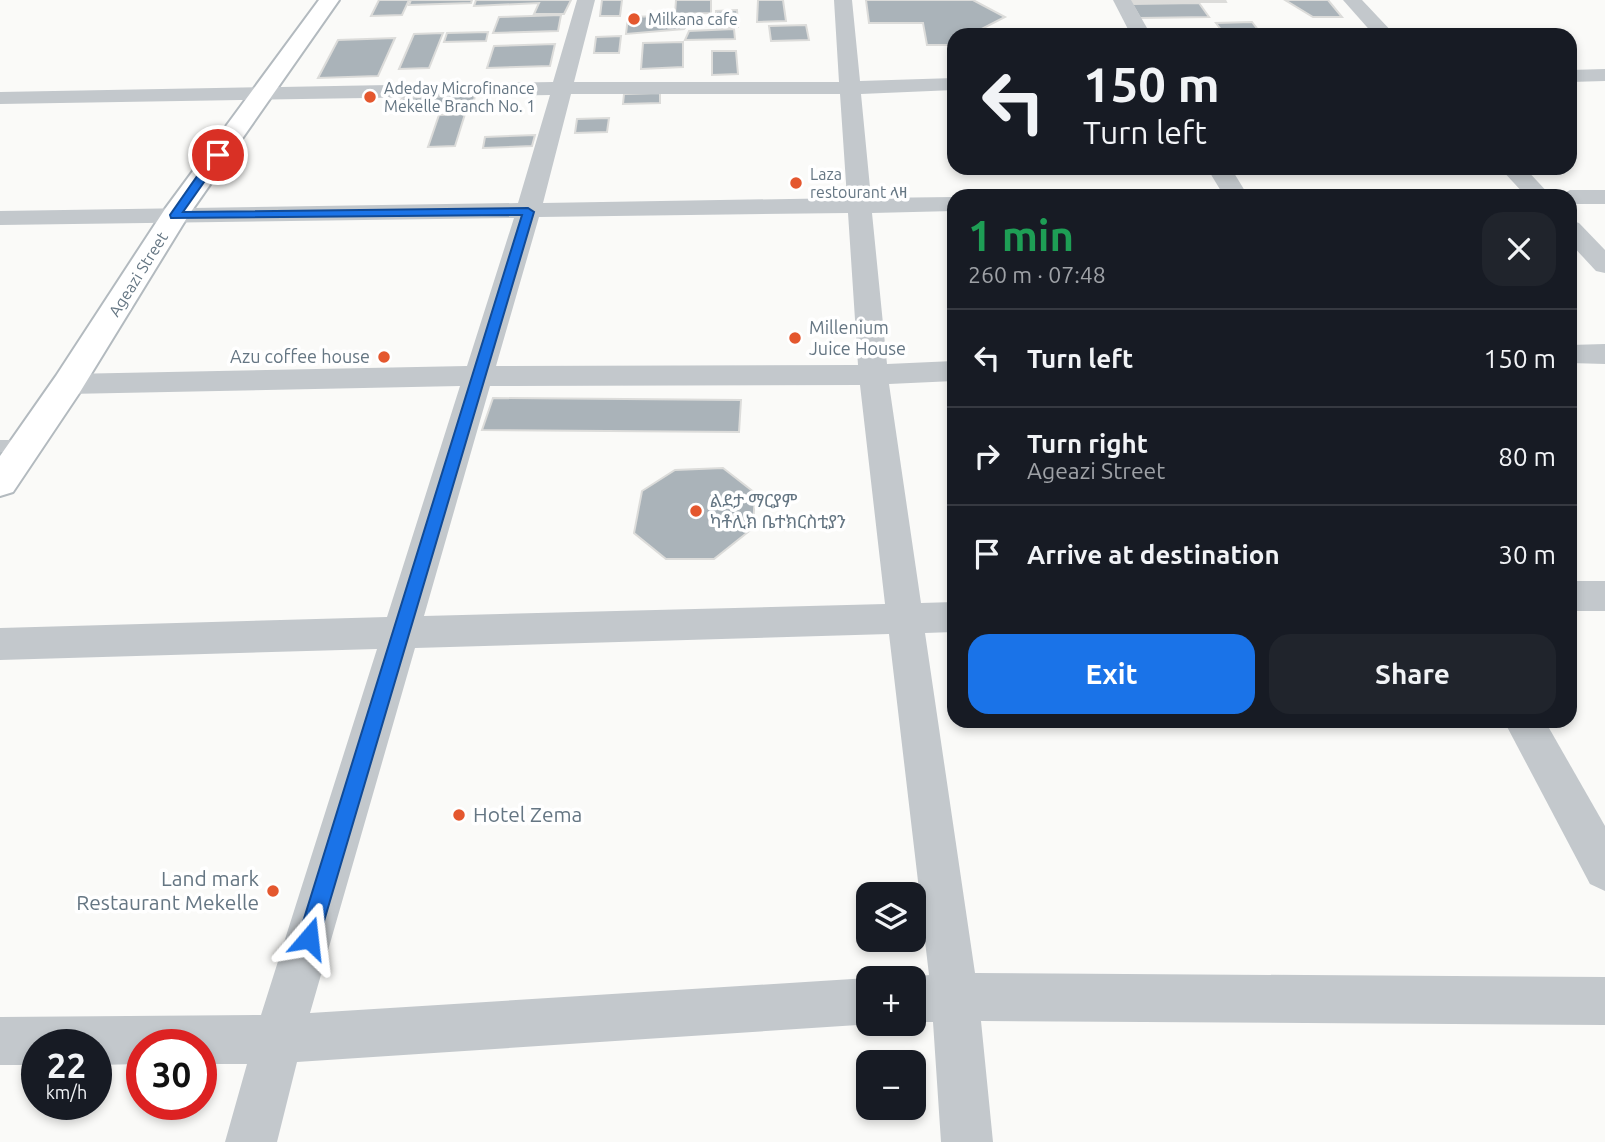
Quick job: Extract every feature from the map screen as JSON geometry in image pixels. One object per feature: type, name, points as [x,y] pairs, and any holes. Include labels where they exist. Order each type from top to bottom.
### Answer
[{"type":"street","name":"Ageazi Street","points":[[0,483],[13,446],[68,384],[175,215],[329,0]]},
{"type":"street","points":[[251,1142],[278,1039],[528,212],[586,0]]},
{"type":"street","points":[[843,0],[873,375],[906,620],[934,998],[967,1142]]},
{"type":"street","points":[[1122,0],[1136,28]]},
{"type":"street","points":[[1352,0],[1378,28]]},
{"type":"street","points":[[1577,76],[1605,75]]},
{"type":"street","points":[[0,97],[562,88],[851,88],[947,84]]},
{"type":"street","points":[[1519,175],[1532,189]]},
{"type":"street","points":[[1577,197],[1605,197]]},
{"type":"street","points":[[0,218],[947,204]]},
{"type":"street","points":[[1577,235],[1605,265]]},
{"type":"street","points":[[1577,354],[1605,354]]},
{"type":"street","points":[[68,384],[479,376],[873,375],[947,372]]},
{"type":"street","points":[[1577,596],[1605,596]]},
{"type":"street","points":[[0,643],[947,617]]},
{"type":"street","points":[[1528,728],[1605,869]]},
{"type":"street","points":[[934,998],[1605,1001]]},
{"type":"street","points":[[0,1041],[278,1039],[856,1003]]},
{"type":"building","points":[[379,0],[409,0],[402,15],[371,16]]},
{"type":"building","points":[[411,0],[472,0],[471,3],[409,5]]},
{"type":"building","points":[[476,0],[571,0],[564,14],[534,14],[539,3],[474,6]]},
{"type":"building","points":[[602,0],[622,0],[620,16],[600,16]]},
{"type":"building","points":[[676,0],[711,0],[711,13],[675,14]]},
{"type":"building","points":[[758,0],[783,0],[786,21],[757,22]]},
{"type":"building","points":[[866,0],[973,0],[1005,17],[984,28],[947,28],[947,45],[927,45],[923,23],[869,23]]},
{"type":"building","points":[[1127,0],[1225,0],[1226,2],[1128,2]]},
{"type":"building","points":[[1285,0],[1328,0],[1342,17],[1313,17]]},
{"type":"building","points":[[1199,3],[1209,17],[1140,18],[1132,4]]},
{"type":"building","points":[[737,10],[738,27],[717,28],[716,11]]},
{"type":"building","points":[[561,15],[558,31],[493,33],[499,17]]},
{"type":"building","points":[[696,15],[684,29],[626,34],[628,17]]},
{"type":"building","points":[[1252,22],[1257,28],[1220,28],[1216,23]]},
{"type":"building","points":[[806,25],[809,40],[771,41],[769,26]]},
{"type":"building","points":[[734,29],[735,39],[685,40],[689,31]]},
{"type":"building","points":[[488,32],[486,41],[444,42],[447,33]]},
{"type":"building","points":[[443,33],[429,68],[399,69],[414,34]]},
{"type":"building","points":[[621,36],[619,53],[594,53],[596,37]]},
{"type":"building","points":[[395,38],[378,76],[318,78],[338,40]]},
{"type":"building","points":[[683,42],[683,67],[641,69],[643,43]]},
{"type":"building","points":[[555,44],[550,66],[487,68],[494,46]]},
{"type":"building","points":[[712,51],[736,51],[738,74],[712,75]]},
{"type":"building","points":[[660,93],[660,103],[623,104],[624,94]]},
{"type":"building","points":[[475,95],[473,107],[397,109],[402,98]]},
{"type":"building","points":[[465,114],[455,146],[428,147],[439,115]]},
{"type":"building","points":[[609,118],[607,132],[575,133],[577,119]]},
{"type":"building","points":[[535,135],[532,146],[483,148],[485,137]]},
{"type":"building","points":[[493,398],[741,400],[739,432],[482,430]]},
{"type":"building","name":"ልደታ ማርያም ካቶሊክ ቤተክርስቲያን","points":[[723,468],[755,493],[753,528],[714,559],[666,559],[634,533],[642,491],[675,470]]},
{"type":"place","name":"Milkana cafe","points":[[634,19]]},
{"type":"place","name":"Adeday Microfinance Mekelle Branch No. 1","points":[[370,97]]},
{"type":"place","name":"Laza restourant ላዛ","points":[[796,183]]},
{"type":"place","name":"Millenium Juice House","points":[[795,338]]},
{"type":"place","name":"Azu coffee house","points":[[384,357]]},
{"type":"place","name":"ልደታ ማርያም ካቶሊክ ቤተክርስቲያን","points":[[696,511]]},
{"type":"place","name":"Hotel Zema","points":[[459,815]]},
{"type":"place","name":"Land mark Restaurant Mekelle","points":[[273,891]]},
{"type":"route","points":[[218,155],[175,215],[528,212],[309,938]]}]
